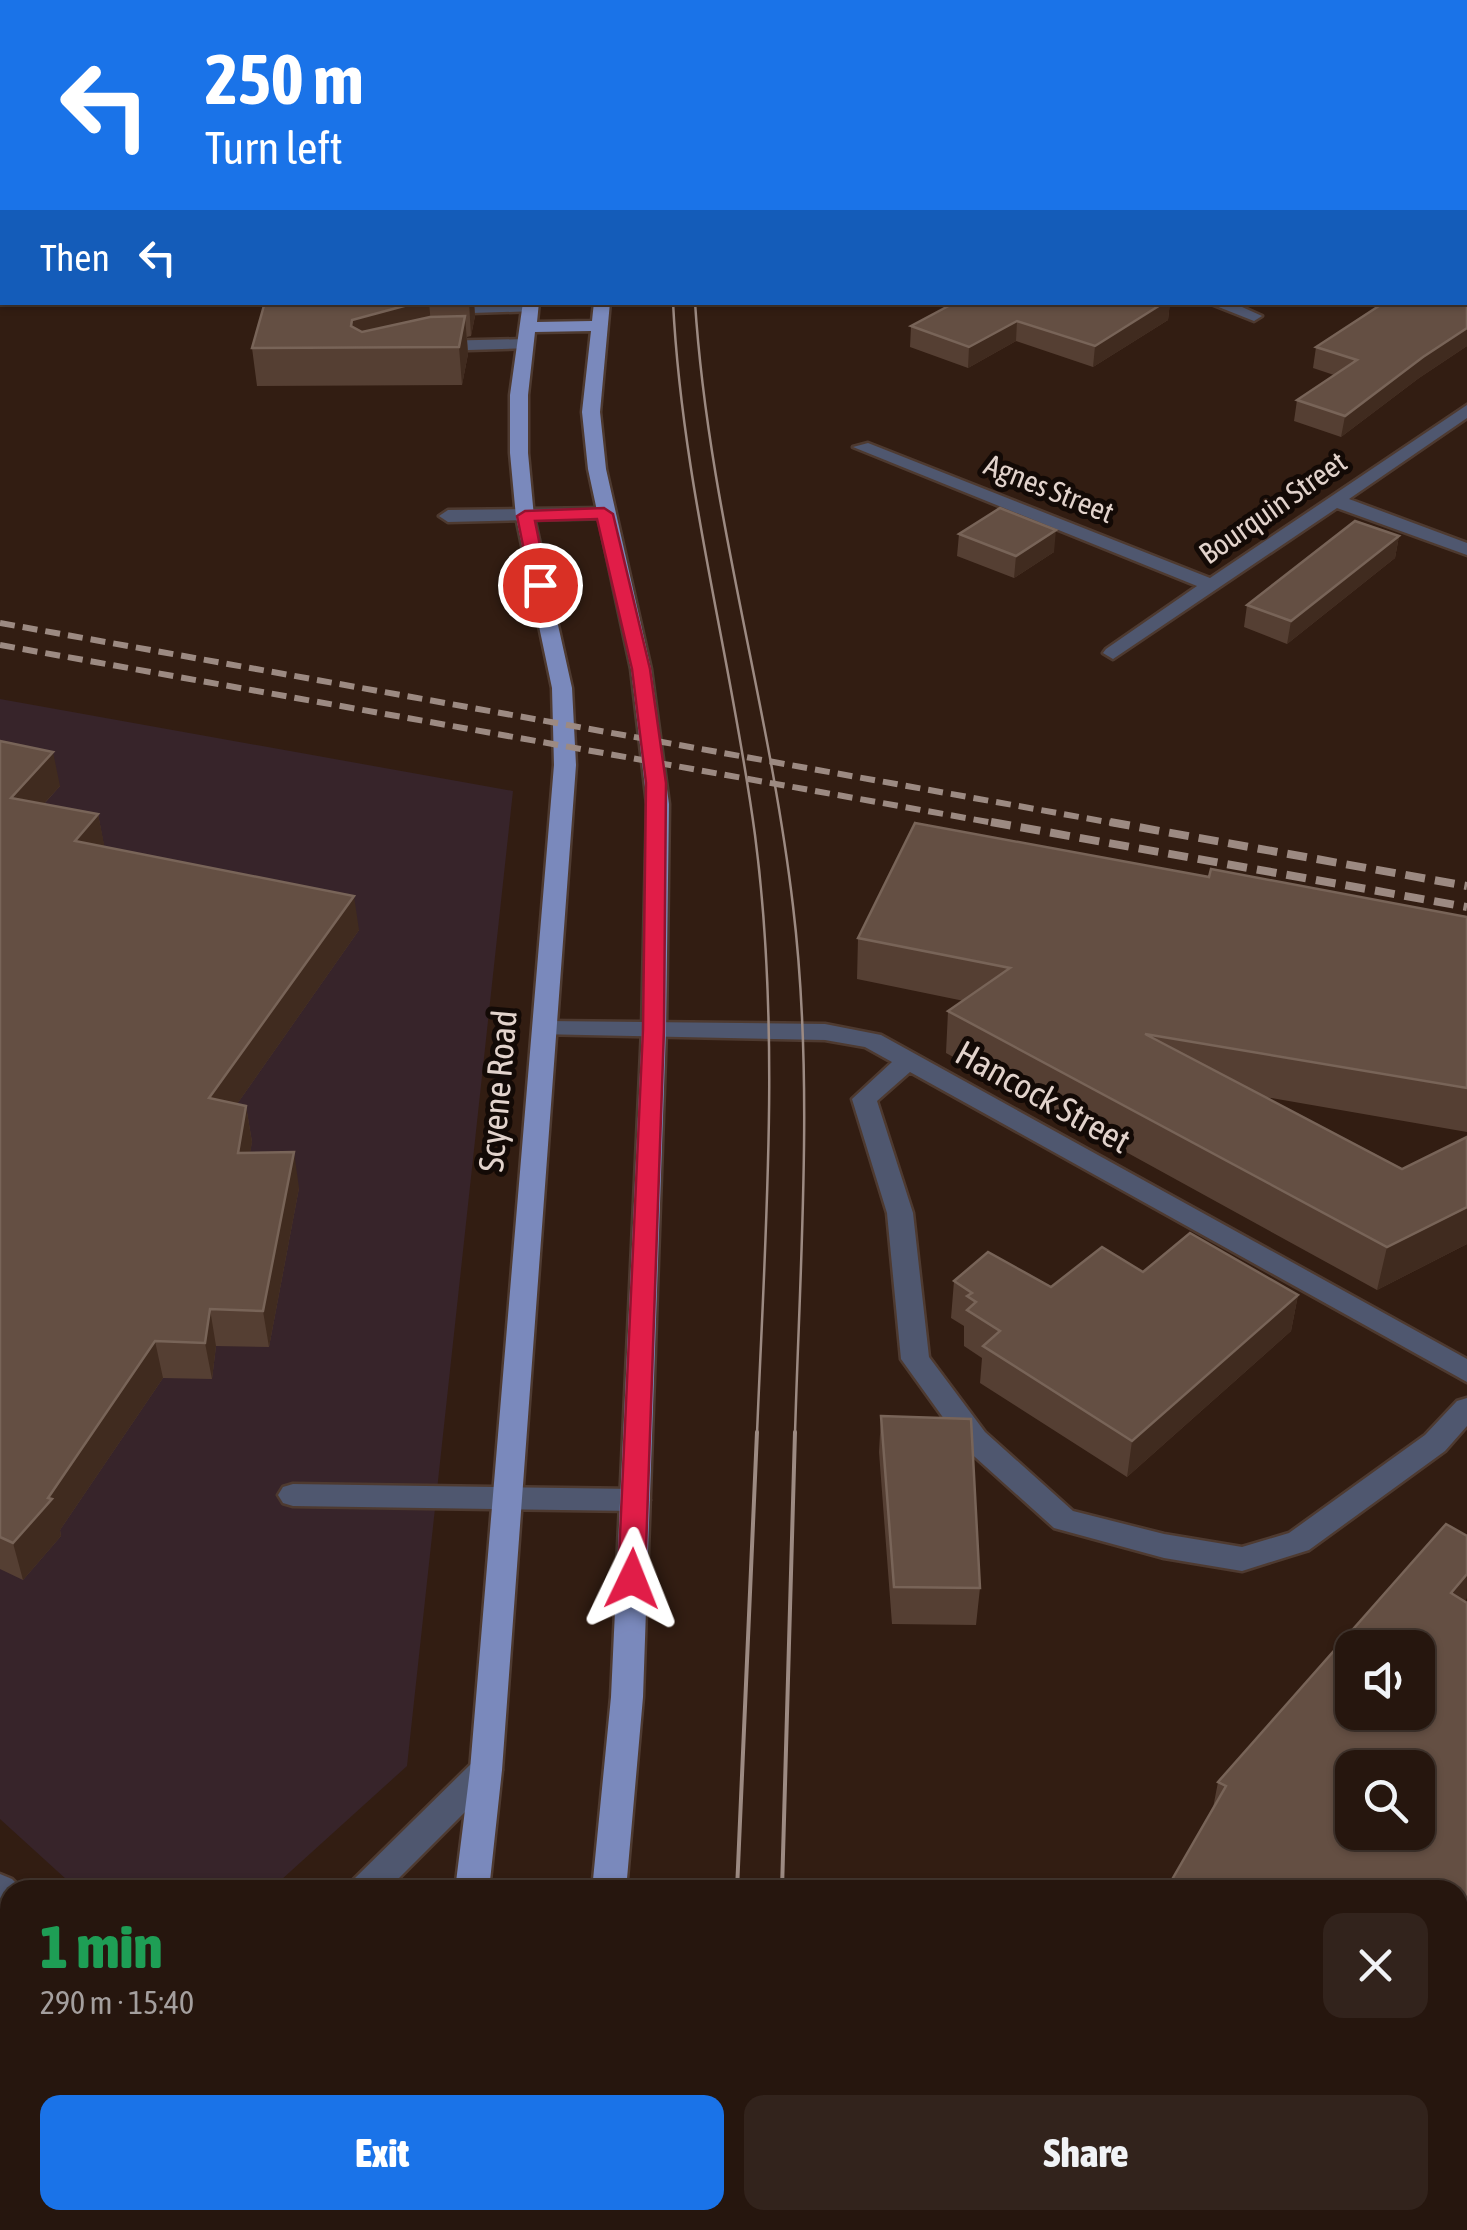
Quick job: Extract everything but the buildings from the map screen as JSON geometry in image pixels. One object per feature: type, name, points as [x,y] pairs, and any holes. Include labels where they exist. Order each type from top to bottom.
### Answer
[{"type":"main road","points":[[602,305],[591,412],[604,514],[641,669],[658,804],[654,1029],[635,1500],[626,1697],[610,1880]]},
{"type":"main road","points":[[529,320],[600,326]]},
{"type":"main road","name":"Scyene Road","points":[[473,1880],[486,1770],[546,1030],[564,746],[562,688],[525,516],[519,396],[529,320]]},
{"type":"street","points":[[1223,305],[1254,316]]},
{"type":"street","points":[[420,309],[529,320]]},
{"type":"street","points":[[415,349],[529,320]]},
{"type":"street","name":"Bourquin Street","points":[[1112,653],[1467,410]]},
{"type":"street","name":"Agnes Street","points":[[862,448],[1213,586]]},
{"type":"street","points":[[1336,502],[1467,549]]},
{"type":"street","points":[[448,516],[604,514]]},
{"type":"street","name":"Hancock Street","points":[[546,1030],[824,1032],[872,1040],[1467,1372]]},
{"type":"street","points":[[908,1062],[864,1098],[900,1213],[915,1359],[975,1440],[1064,1520],[1164,1546],[1242,1558],[1261,1553],[1299,1542],[1435,1444],[1467,1408]]},
{"type":"street","points":[[293,1495],[635,1500]]},
{"type":"street","points":[[375,1880],[486,1770]]},
{"type":"shaded area","points":[[0,699],[513,791],[407,1766],[281,1880],[67,1880],[0,1819]]},
{"type":"tram line","points":[[673,305],[686,436],[745,768],[763,909],[769,1134],[757,1434]]},
{"type":"tram line","points":[[695,305],[712,454],[782,830],[799,971],[804,1170],[795,1434]]},
{"type":"tram line","points":[[737,1880],[757,1432]]},
{"type":"tram line","points":[[782,1880],[795,1432]]},
{"type":"railway","points":[[0,623],[1124,825]]},
{"type":"railway","points":[[0,645],[1005,825]]},
{"type":"railway","points":[[991,822],[1467,907]]},
{"type":"railway","points":[[1110,822],[1467,886]]},
{"type":"route","points":[[540,585],[525,516],[604,514],[641,669],[658,804],[654,1029],[632,1579]]}]
